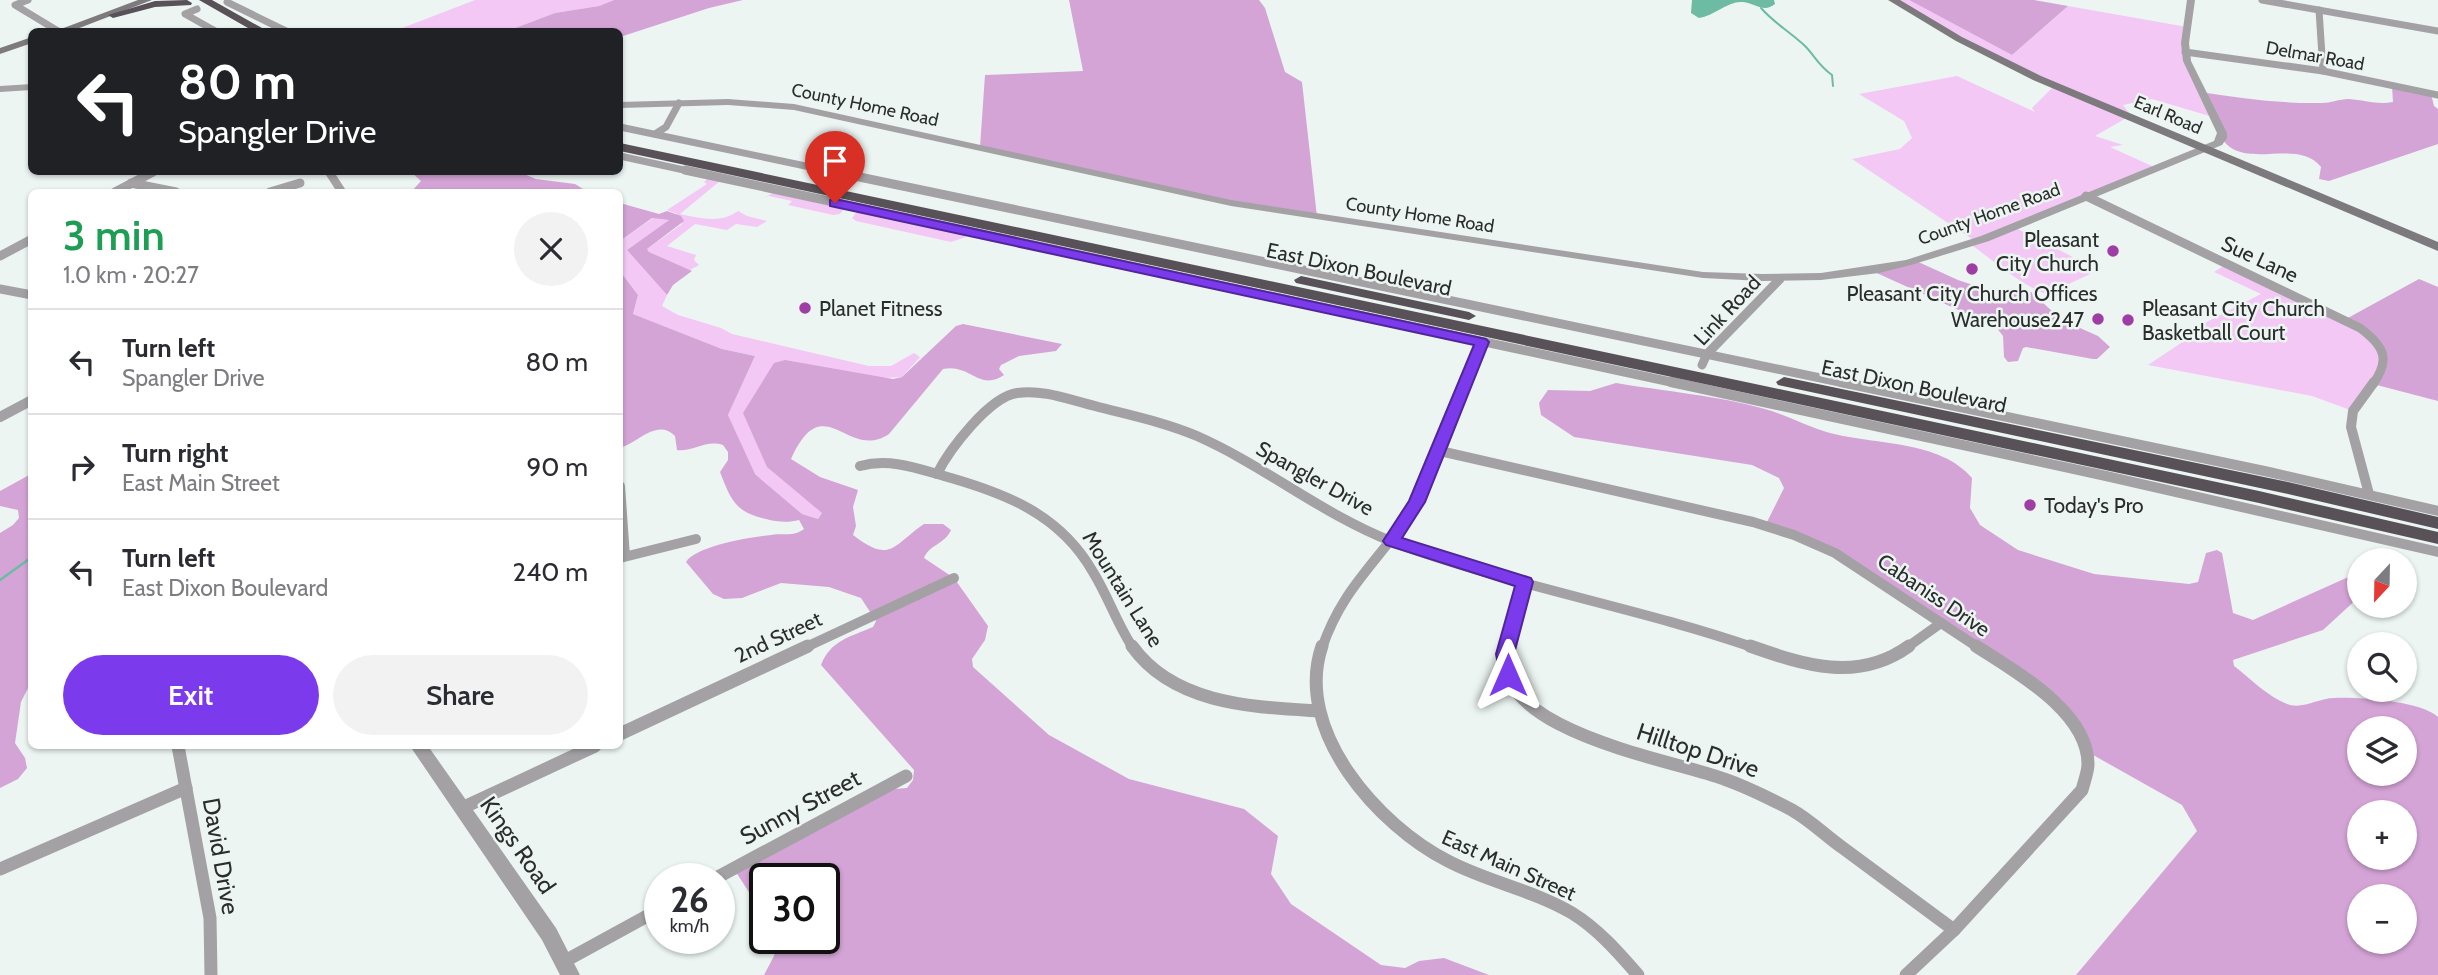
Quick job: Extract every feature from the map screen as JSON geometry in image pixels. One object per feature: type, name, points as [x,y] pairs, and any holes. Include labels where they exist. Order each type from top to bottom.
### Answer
[{"type":"highway","points":[[113,15],[155,5],[193,3],[254,28]]},
{"type":"highway","points":[[193,3],[232,28]]},
{"type":"highway","name":"East Dixon Boulevard","points":[[623,141],[1391,306],[1952,431],[2106,470],[2438,538]]},
{"type":"highway","name":"East Dixon Boulevard","points":[[623,141],[979,229],[1496,327],[1522,328],[1704,360],[2088,440],[2438,523]]},
{"type":"highway","points":[[1952,431],[1981,430],[2084,452],[2089,451],[2088,440]]},
{"type":"highway","points":[[2106,470],[2106,460],[2112,459],[2247,486],[2288,488]]},
{"type":"main road","points":[[67,28],[147,0]]},
{"type":"main road","points":[[85,22],[159,0]]},
{"type":"main road","name":"Earl Road","points":[[1893,0],[2009,65],[2438,247]]},
{"type":"main road","points":[[0,51],[28,41]]},
{"type":"street","points":[[28,0],[15,5],[53,28]]},
{"type":"street","points":[[2191,0],[2185,52],[2193,77],[2222,136],[2218,143],[2202,149]]},
{"type":"street","points":[[2262,0],[2438,31]]},
{"type":"street","points":[[227,2],[280,28]]},
{"type":"street","points":[[193,3],[185,14],[210,28]]},
{"type":"street","points":[[2319,10],[2323,71]]},
{"type":"street","name":"Delmar Road","points":[[2185,52],[2323,71],[2438,95]]},
{"type":"street","points":[[0,89],[28,87]]},
{"type":"street","name":"County Home Road","points":[[623,105],[676,108],[755,103],[794,107],[1272,210],[1703,275],[1780,279],[1842,274],[1932,256],[2202,149]]},
{"type":"street","points":[[655,134],[666,127],[676,108]]},
{"type":"street","name":"East Dixon Boulevard","points":[[623,128],[1391,306],[1482,342],[2106,470],[2438,552]]},
{"type":"street","name":"East Dixon Boulevard","points":[[623,157],[979,229],[1391,306],[1704,360]]},
{"type":"street","points":[[120,189],[147,175]]},
{"type":"street","points":[[131,183],[161,189]]},
{"type":"street","points":[[280,189],[300,183]]},
{"type":"street","name":"Sue Lane","points":[[2087,196],[2346,319],[2375,340],[2386,360],[2384,369],[2351,416],[2351,427],[2369,494]]},
{"type":"street","points":[[0,256],[28,241]]},
{"type":"street","name":"Link Road","points":[[1704,360],[1780,279]]},
{"type":"street","points":[[0,289],[28,294]]},
{"type":"street","name":"East Main Street","points":[[1482,342],[1440,451],[1416,502],[1391,541],[1347,596],[1328,628],[1316,675],[1319,711],[1329,740],[1365,796],[1385,818],[1432,852],[1467,872],[1572,913],[1605,938],[1638,975]]},
{"type":"street","name":"Spangler Drive","points":[[937,474],[944,460],[993,403],[1016,393],[1042,393],[1152,421],[1196,436],[1323,508],[1391,541],[1524,582],[1697,628],[1795,662],[1822,667],[1858,668],[1891,658],[1941,623]]},
{"type":"street","points":[[0,417],[28,402]]},
{"type":"street","name":"East Dixon Boulevard","points":[[2088,440],[2369,494],[2438,511]]},
{"type":"street","name":"Cabaniss Drive","points":[[1440,451],[1776,529],[1835,553],[2036,686],[2053,700],[2080,735],[2088,765],[2082,790],[1954,930],[1906,975]]},
{"type":"street","name":"Mountain Lane","points":[[860,466],[882,461],[1009,495],[1036,510],[1067,534],[1101,584],[1131,646],[1162,676],[1224,702],[1263,709],[1319,711]]},
{"type":"street","points":[[623,557],[696,539]]},
{"type":"street","name":"2nd Street","points":[[623,733],[954,578]]},
{"type":"street","name":"Hilltop Drive","points":[[1524,582],[1505,654],[1508,675],[1527,704],[1556,724],[1582,736],[1725,779],[1793,811],[1954,930]]},
{"type":"street","name":"David Drive","points":[[179,749],[209,918],[211,975]]},
{"type":"street","name":"Kings Road","points":[[421,749],[567,968]]},
{"type":"street","points":[[462,807],[588,749]]},
{"type":"street","name":"Sunny Street","points":[[735,868],[906,776]]},
{"type":"street","points":[[0,869],[186,788]]},
{"type":"street","points":[[567,968],[644,919]]},
{"type":"shaded area","points":[[475,0],[614,0],[599,6],[555,13],[515,28],[402,28]]},
{"type":"shaded area","points":[[614,0],[743,0],[709,8],[623,36],[623,28],[515,28],[555,13],[599,6]]},
{"type":"shaded area","points":[[1069,0],[1259,0],[1265,8],[1285,72],[1302,82],[1317,217],[1271,210],[980,147],[985,75],[1083,71]]},
{"type":"shaded area","points":[[1692,0],[1774,0],[1775,4],[1762,8],[1746,2],[1737,2],[1699,18],[1691,13]]},
{"type":"shaded area","points":[[1893,0],[1909,0],[2012,55],[2068,6],[2187,27],[2185,52],[2213,117],[2152,99],[2123,105],[2130,114],[2128,117],[2095,136],[2123,145],[2110,147],[2154,167],[2014,227],[2071,256],[2090,274],[2056,290],[2065,296],[2042,293],[2016,278],[1970,244],[1975,241],[1852,159],[1900,149],[1912,138],[1904,121],[1859,94],[1957,76],[2035,112],[2032,108],[2054,86]]},
{"type":"shaded area","points":[[1909,0],[2034,0],[2068,6],[2012,55]]},
{"type":"shaded area","points":[[2392,86],[2431,94],[2434,106],[2438,109],[2438,144],[2329,181],[2319,179],[2321,167],[2313,159],[2302,155],[2243,153],[2233,149],[2217,131],[2200,92],[2291,103],[2325,103],[2349,99],[2388,103],[2393,102]]},
{"type":"shaded area","points":[[414,175],[526,175],[536,179],[575,184],[583,189],[414,189],[421,181]]},
{"type":"shaded area","points":[[707,179],[720,181],[680,214],[717,219],[738,211],[767,221],[757,227],[736,224],[727,230],[695,224],[667,246],[696,255],[694,260],[699,265],[688,271],[647,249],[682,224],[677,214],[667,210],[707,184],[704,182]]},
{"type":"shaded area","points":[[773,193],[843,210],[840,214],[833,215],[788,205],[792,201],[769,196],[764,198]]},
{"type":"shaded area","points":[[623,204],[659,214],[667,211],[681,216],[684,221],[647,249],[692,271],[673,285],[667,295],[627,250],[669,220],[652,218],[623,239]]},
{"type":"shaded area","points":[[866,212],[964,234],[966,237],[951,242],[852,218],[856,213]]},
{"type":"shaded area","points":[[653,218],[669,220],[627,250],[667,295],[662,306],[678,315],[732,334],[869,366],[891,366],[914,353],[920,357],[902,377],[882,378],[743,413],[822,513],[818,519],[802,514],[754,473],[728,415],[755,356],[722,349],[633,314],[638,295],[623,275],[623,239]]},
{"type":"shaded area","points":[[1914,260],[1985,289],[2016,288],[2031,292],[2062,320],[2098,336],[2110,347],[2097,359],[2093,359],[2026,347],[2023,348],[2018,361],[2008,362],[2004,357],[2003,336],[1996,327],[1870,270]]},
{"type":"shaded area","points":[[2225,265],[2366,331],[2386,360],[2353,411],[2312,396],[2148,365],[2187,339],[2193,329],[2261,294],[2214,272]]},
{"type":"shaded area","points":[[623,275],[638,295],[633,314],[722,349],[755,356],[728,415],[755,474],[802,514],[818,519],[822,513],[767,467],[743,413],[774,363],[785,360],[893,379],[902,377],[956,326],[963,324],[1062,344],[1056,351],[1019,356],[1001,365],[999,369],[1004,375],[995,379],[981,379],[952,368],[943,369],[889,434],[874,440],[861,439],[825,426],[814,428],[803,438],[791,459],[820,477],[858,490],[853,507],[856,526],[853,535],[876,549],[891,549],[924,524],[943,524],[951,530],[924,558],[954,578],[988,626],[985,640],[972,659],[973,667],[1049,735],[1129,779],[1244,809],[1278,836],[1271,874],[1291,904],[1381,965],[1405,968],[1419,961],[1444,958],[1489,975],[764,975],[774,954],[840,954],[840,863],[749,863],[749,892],[735,868],[880,790],[907,788],[913,780],[914,770],[821,665],[836,645],[873,627],[876,621],[861,598],[829,587],[781,583],[742,598],[724,599],[713,594],[686,562],[692,556],[725,543],[775,534],[792,534],[804,529],[799,520],[782,522],[766,519],[747,513],[736,503],[720,472],[728,460],[728,452],[723,445],[711,444],[677,450],[675,436],[668,431],[648,433],[623,447]]},
{"type":"shaded area","points":[[2419,279],[2438,287],[2438,401],[2373,384],[2384,369],[2381,350],[2346,319]]},
{"type":"shaded area","points":[[1616,383],[1691,394],[1748,404],[1830,433],[1925,450],[1959,466],[1972,478],[1970,508],[1980,525],[2018,550],[2094,574],[2189,584],[2198,582],[2206,553],[2217,550],[2222,553],[2233,613],[2253,620],[2347,578],[2347,608],[2323,630],[2233,660],[2234,666],[2259,687],[2287,704],[2305,705],[2334,698],[2347,698],[2347,702],[2404,704],[2418,707],[2438,717],[2438,975],[2076,975],[2197,831],[2182,805],[2086,751],[2053,700],[1851,563],[1765,526],[1784,488],[1779,478],[1752,465],[1574,437],[1541,415],[1539,403],[1548,390],[1590,391]]},
{"type":"shaded area","points":[[28,476],[28,688],[21,702],[15,743],[25,758],[27,768],[18,779],[0,788],[0,533],[19,518],[18,510],[0,506],[0,491]]},
{"type":"waterway","points":[[1761,8],[1805,46],[1832,75],[1833,86]]},
{"type":"waterway","points":[[0,580],[28,560]]},
{"type":"place","name":"Pleasant City Church","points":[[2113,251]]},
{"type":"place","name":"Pleasant City Church Offices","points":[[1972,269]]},
{"type":"place","name":"Planet Fitness","points":[[805,308]]},
{"type":"place","name":"Warehouse247","points":[[2098,319]]},
{"type":"place","name":"Pleasant City Church Basketball Court","points":[[2128,320]]},
{"type":"place","name":"Today's Pro","points":[[2030,505]]},
{"type":"route","points":[[835,203],[1482,342],[1440,451],[1416,502],[1391,541],[1524,582],[1507,642],[1505,666],[1508,675]]}]
